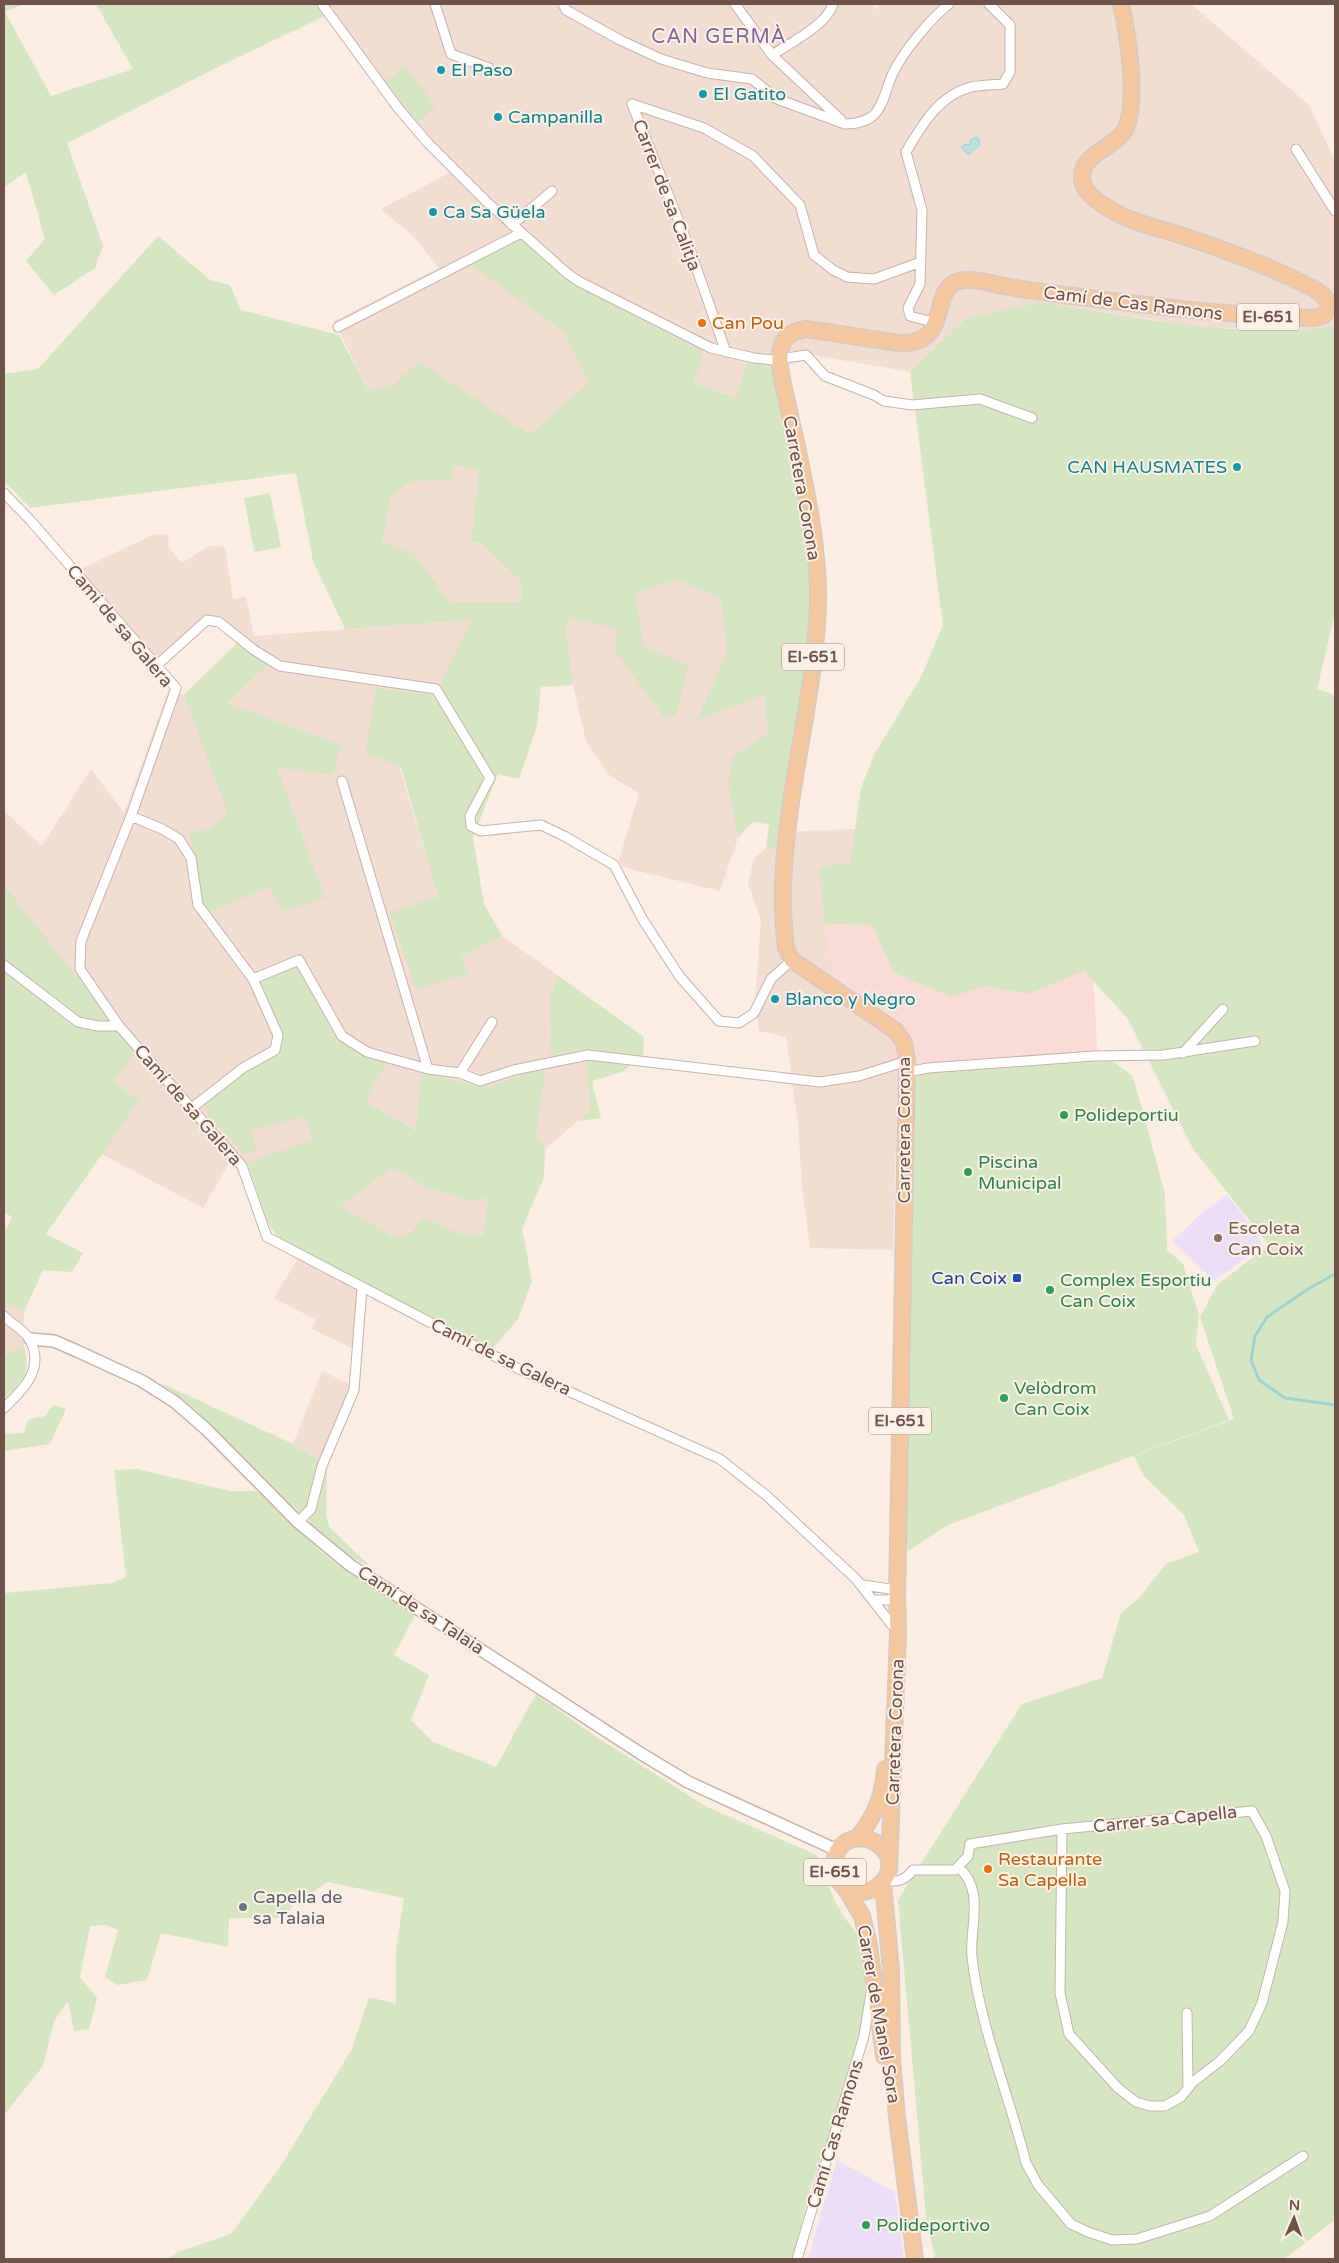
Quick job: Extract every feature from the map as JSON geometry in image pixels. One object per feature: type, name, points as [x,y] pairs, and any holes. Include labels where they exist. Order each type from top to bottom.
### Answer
[{"type":"main road","name":"Camí de Cas Ramons","points":[[780,360],[784,341],[797,330],[818,330],[912,344],[923,340],[936,323],[946,291],[951,284],[969,279],[1020,289],[1249,316],[1321,317],[1332,311],[1322,294],[1263,264],[1134,220],[1109,209],[1086,190],[1082,178],[1084,166],[1095,155],[1117,140],[1126,129],[1129,116],[1130,60],[1121,4]]},
{"type":"main road","name":"Carretera Corona","points":[[780,360],[815,549],[818,602],[810,688],[790,802],[783,865],[784,936],[786,948],[792,960],[896,1031],[904,1043],[907,1066],[897,1597],[898,1633],[894,1788],[889,1859]]},
{"type":"main road","name":"Carretera Corona","points":[[857,1838],[874,1816],[884,1786],[892,1625],[897,1597]]},
{"type":"main road","name":"EI-651","points":[[857,1838],[877,1842],[889,1859],[889,1870],[884,1882],[873,1890],[861,1893],[844,1886],[835,1872],[835,1861],[839,1850],[847,1842],[857,1838]]},
{"type":"main road","name":"Carrer de Manel Sora","points":[[884,1882],[892,1977],[892,2059],[897,2117],[915,2259]]},
{"type":"main road","name":"Carrer de Manel Sora","points":[[844,1886],[862,1916],[869,1944],[885,2060],[897,2117]]},
{"type":"street","points":[[322,4],[398,108],[426,142],[512,225],[580,282],[696,343],[726,352],[780,360],[806,356],[825,376],[888,403],[921,404],[980,398],[1032,418]]},
{"type":"street","points":[[435,4],[451,54],[489,68]]},
{"type":"street","points":[[563,4],[566,10],[620,40],[661,59],[707,73],[752,79],[777,99],[845,124],[857,124],[872,116],[880,107],[893,73],[905,55],[940,11],[949,4]]},
{"type":"street","points":[[735,4],[772,55],[845,124]]},
{"type":"street","points":[[772,55],[811,30],[832,10],[833,4]]},
{"type":"street","points":[[936,323],[910,316],[908,308],[920,284],[922,210],[906,152],[930,112],[950,98],[971,87],[1003,84],[1010,72],[1010,25],[989,4]]},
{"type":"street","name":"Carrer de sa Calitja","points":[[726,352],[688,247],[632,104],[704,128],[753,156],[800,205],[814,255],[833,270],[847,277],[874,279],[922,262]]},
{"type":"street","points":[[1296,150],[1335,211]]},
{"type":"street","points":[[512,225],[552,191]]},
{"type":"street","points":[[338,327],[521,233]]},
{"type":"street","name":"Camí de sa Galera","points":[[4,494],[31,521],[176,688],[131,816],[80,941],[80,969],[119,1026],[242,1166],[267,1237],[522,1370],[720,1459],[767,1496],[863,1586],[892,1625]]},
{"type":"street","points":[[156,666],[206,620],[219,622],[254,650],[280,666],[436,689],[490,778],[470,816],[471,826],[481,831],[541,825],[614,865],[643,920],[680,977],[719,1021],[739,1023],[754,1013],[771,980],[792,960]]},
{"type":"street","points":[[342,781],[428,1069]]},
{"type":"street","points":[[131,816],[162,829],[179,839],[191,858],[198,906],[253,978],[278,1034],[275,1050],[244,1068],[193,1108]]},
{"type":"street","points":[[253,978],[299,960],[342,1036],[367,1052],[428,1069],[460,1073],[480,1081],[514,1070],[588,1055],[820,1082],[907,1066],[928,1068],[1094,1056],[1124,1058],[1182,1053],[1254,1041]]},
{"type":"street","points":[[4,965],[78,1022],[98,1026],[119,1026]]},
{"type":"street","points":[[1182,1053],[1223,1009]]},
{"type":"street","points":[[460,1073],[492,1022]]},
{"type":"street","points":[[298,1522],[311,1510],[322,1466],[354,1390],[362,1288]]},
{"type":"street","points":[[4,1316],[30,1339],[34,1355],[33,1375],[20,1393],[4,1408]]},
{"type":"street","name":"Camí de sa Talaia","points":[[30,1339],[54,1341],[77,1351],[142,1381],[174,1402],[206,1429],[298,1522],[350,1565],[640,1754],[688,1782],[839,1850]]},
{"type":"street","points":[[863,1586],[897,1597]]},
{"type":"street","points":[[874,1600],[889,1600],[897,1597]]},
{"type":"street","name":"Carrer sa Capella","points":[[958,1867],[968,1856],[970,1844],[1062,1830],[1252,1811],[1266,1836],[1285,1891],[1283,1922],[1262,2003],[1249,2031],[1188,2088],[1181,2097],[1165,2106],[1150,2106],[1136,2102],[1118,2088],[1069,2034],[1060,1993],[1062,1830]]},
{"type":"street","points":[[884,1882],[898,1882],[907,1878],[913,1870],[955,1870],[958,1867],[970,1879],[974,1897],[972,1949],[977,1994],[1026,2163],[1038,2185],[1072,2224],[1112,2240],[1136,2239],[1210,2216],[1303,2156]]},
{"type":"street","name":"Camí Cas Ramons","points":[[797,2259],[864,2036],[874,1978]]},
{"type":"street","points":[[1187,2012],[1188,2088]]},
{"type":"shaded area","points":[[317,4],[872,4],[875,10],[880,4],[1191,4],[1309,105],[1335,161],[1335,326],[1312,330],[1207,328],[1040,302],[966,318],[910,372],[773,348],[774,365],[745,363],[737,398],[694,383],[702,351],[569,282],[519,239],[472,264],[564,333],[589,384],[530,434],[419,361],[393,385],[368,390],[334,321],[439,268],[414,237],[381,209],[449,173]]},
{"type":"shaded area","points":[[454,466],[479,469],[471,542],[481,543],[522,581],[522,603],[450,602],[413,552],[382,541],[391,497],[412,481],[452,480]]},
{"type":"shaded area","points":[[168,534],[169,548],[182,563],[209,546],[225,547],[233,599],[246,596],[254,636],[472,620],[435,695],[376,688],[438,897],[390,912],[469,974],[461,957],[502,936],[559,976],[550,996],[551,1054],[585,1050],[590,1111],[545,1149],[536,1134],[545,1067],[492,1086],[472,1084],[421,1071],[417,1130],[366,1102],[388,1060],[354,1050],[334,1034],[299,966],[280,1035],[250,1130],[305,1116],[313,1140],[247,1162],[232,1159],[203,1208],[100,1153],[138,1101],[113,1081],[137,1050],[73,974],[4,885],[4,811],[42,846],[91,769],[124,813],[168,691],[184,695],[229,815],[208,830],[209,912],[269,887],[325,897],[277,767],[342,745],[228,703],[269,664],[216,624],[207,624],[153,672],[72,573],[153,535]]},
{"type":"shaded area","points":[[676,580],[721,598],[727,652],[698,719],[764,695],[768,734],[728,785],[738,838],[720,891],[622,867],[619,860],[639,793],[609,775],[586,741],[573,685],[566,630],[570,618],[617,629],[644,646],[634,593]]},
{"type":"shaded area","points":[[855,829],[850,864],[819,868],[837,1000],[885,1028],[896,1049],[898,1069],[893,1250],[810,1248],[802,1187],[798,1124],[786,1037],[759,1031],[755,999],[761,921],[748,883],[754,859],[766,848],[778,849],[781,832]]},
{"type":"shaded area","points":[[825,924],[872,925],[894,973],[952,997],[984,986],[1028,994],[1083,971],[1093,975],[1098,1062],[920,1073],[898,1069],[896,1049],[884,1028],[837,1000]]},
{"type":"shaded area","points":[[392,1168],[428,1188],[469,1200],[488,1199],[483,1235],[463,1235],[423,1217],[408,1236],[392,1236],[341,1206]]},
{"type":"shaded area","name":"Escoleta Can Coix","points":[[1227,1195],[1258,1234],[1262,1246],[1214,1281],[1172,1241],[1204,1211]]},
{"type":"shaded area","points":[[302,1252],[367,1285],[357,1394],[327,1465],[293,1444],[322,1371],[351,1385],[354,1349],[312,1329],[316,1320],[274,1298]]},
{"type":"shaded area","points":[[4,1302],[24,1312],[24,1346],[4,1356]]},
{"type":"shaded area","points":[[837,2160],[895,2192],[904,2259],[808,2259]]},
{"type":"green space","points":[[4,4],[24,4],[5,12],[51,96],[133,69],[96,4],[317,4],[325,16],[224,64],[67,143],[103,246],[95,268],[54,295],[26,261],[45,239],[26,172],[4,187]]},
{"type":"green space","points":[[405,66],[436,107],[417,122],[386,81]]},
{"type":"green space","points":[[158,236],[210,280],[230,285],[241,310],[339,335],[368,390],[393,385],[419,361],[530,434],[589,383],[564,333],[471,264],[520,239],[569,282],[703,351],[694,383],[736,398],[746,363],[774,365],[805,515],[813,600],[806,687],[778,849],[766,848],[769,824],[753,822],[738,838],[728,785],[733,756],[768,734],[764,695],[697,720],[727,652],[721,598],[676,580],[635,593],[644,646],[688,665],[677,714],[665,719],[616,652],[617,629],[570,618],[566,630],[573,685],[541,687],[537,726],[519,779],[498,774],[473,837],[484,904],[502,936],[461,957],[469,974],[416,989],[389,912],[438,897],[401,767],[365,753],[376,688],[435,695],[472,620],[345,629],[313,561],[296,473],[30,508],[4,481],[4,374],[38,369]],"holes":[[[454,466],[479,469],[471,542],[481,543],[521,581],[522,602],[450,602],[413,552],[382,541],[391,497],[412,481],[452,480]]]},
{"type":"green space","points":[[1040,302],[1150,320],[1225,329],[1263,331],[1335,326],[1335,613],[1317,689],[1335,695],[1335,2220],[1284,2259],[935,2259],[926,2216],[898,1900],[1022,1704],[1102,1678],[1121,1613],[1138,1599],[1166,1564],[1199,1552],[1184,1515],[1144,1476],[1134,1456],[1234,1419],[1200,1317],[1217,1285],[1269,1245],[1193,1149],[1128,1019],[1084,971],[1028,994],[984,986],[952,997],[894,973],[872,925],[825,924],[819,867],[850,863],[861,788],[874,755],[922,675],[943,625],[910,372],[966,318]]},
{"type":"green space","points":[[270,493],[281,547],[254,552],[244,498]]},
{"type":"green space","points":[[239,641],[269,664],[228,703],[342,745],[332,775],[277,767],[325,897],[283,912],[269,887],[209,912],[202,906],[189,832],[208,830],[228,814],[184,695]]},
{"type":"green space","points":[[4,885],[112,1021],[89,1020],[72,1014],[52,1000],[4,959]]},
{"type":"green space","points":[[293,965],[298,966],[334,1034],[354,1050],[388,1060],[366,1102],[416,1130],[421,1071],[472,1084],[491,1086],[546,1066],[536,1134],[545,1149],[544,1177],[522,1229],[532,1281],[518,1319],[492,1349],[280,1240],[268,1223],[247,1162],[313,1140],[305,1116],[251,1130],[256,1151],[244,1154],[209,1117],[205,1104],[243,1071],[277,1051],[280,1035],[260,983],[263,977]],"holes":[[[392,1168],[428,1188],[469,1200],[488,1199],[483,1235],[463,1235],[423,1217],[408,1236],[392,1236],[341,1206]]]},
{"type":"green space","points":[[4,971],[72,1025],[92,1030],[119,1029],[137,1050],[114,1082],[139,1101],[46,1234],[83,1253],[72,1272],[43,1270],[24,1312],[4,1302],[4,1234],[12,1217],[4,1212]]},
{"type":"green space","points":[[559,976],[644,1037],[643,1057],[585,1050],[551,1055],[550,996]]},
{"type":"green space","points":[[586,1058],[633,1063],[622,1072],[592,1081],[601,1118],[579,1121],[590,1111]]},
{"type":"green space","name":"Complex Esportiu Can Coix","points":[[1112,1061],[1132,1075],[1165,1195],[1167,1250],[1183,1264],[1199,1315],[1196,1345],[1229,1420],[948,1525],[908,1551],[905,1523],[913,1080],[920,1073]]},
{"type":"green space","points":[[24,1346],[26,1371],[21,1382],[4,1400],[4,1356]]},
{"type":"green space","points":[[161,1383],[293,1444],[320,1461],[307,1508],[301,1514],[191,1406]]},
{"type":"green space","points":[[53,1405],[66,1409],[50,1444],[4,1451],[4,1434],[24,1433],[28,1420],[45,1416]]},
{"type":"green space","points":[[327,1465],[326,1516],[330,1528],[370,1566],[352,1558],[311,1525],[309,1519]]},
{"type":"green space","points":[[137,1469],[230,1491],[257,1491],[327,1557],[415,1615],[394,1655],[429,1675],[411,1720],[433,1742],[496,1767],[536,1694],[598,1738],[707,1807],[817,1855],[836,1904],[850,1925],[868,1944],[873,1983],[854,2069],[810,2189],[793,2259],[167,2259],[178,2252],[231,2234],[280,2167],[352,2049],[369,1997],[396,2004],[396,1949],[404,1898],[328,1882],[295,1903],[284,1918],[229,1918],[228,1947],[161,1933],[147,1980],[117,1985],[105,1977],[118,1930],[106,1925],[90,1926],[80,1977],[97,1998],[89,2029],[74,2031],[68,2001],[54,2021],[43,2066],[4,2115],[4,1593],[113,1583],[126,1577],[114,1470]]},
{"type":"water","points":[[976,137],[979,139],[980,145],[968,155],[961,147],[965,144],[970,145],[970,140]]},
{"type":"waterway","points":[[1335,1274],[1308,1289],[1267,1317],[1255,1336],[1251,1360],[1259,1380],[1285,1398],[1335,1405]]},
{"type":"place","name":"El Paso","points":[[441,70]]},
{"type":"place","name":"El Gatito","points":[[703,94]]},
{"type":"place","name":"Campanilla","points":[[498,117]]},
{"type":"place","name":"Ca Sa Güela","points":[[433,212]]},
{"type":"place","name":"Can Pou","points":[[702,323]]},
{"type":"place","name":"CAN HAUSMATES","points":[[1237,467]]},
{"type":"place","name":"Blanco y Negro","points":[[775,999]]},
{"type":"place","name":"Polideportiu","points":[[1064,1115]]},
{"type":"place","name":"Piscina Municipal","points":[[968,1172]]},
{"type":"place","name":"Escoleta Can Coix","points":[[1218,1238]]},
{"type":"place","name":"Can Coix","points":[[1017,1278]]},
{"type":"place","name":"Complex Esportiu Can Coix","points":[[1050,1290]]},
{"type":"place","name":"Velòdrom Can Coix","points":[[1004,1398]]},
{"type":"place","name":"Restaurante Sa Capella","points":[[988,1869]]},
{"type":"place","name":"Capella de sa Talaia","points":[[243,1907]]},
{"type":"place","name":"Polideportivo","points":[[866,2225]]},
{"type":"district","name":"CAN GERMÀ","points":[[719,37]]}]
